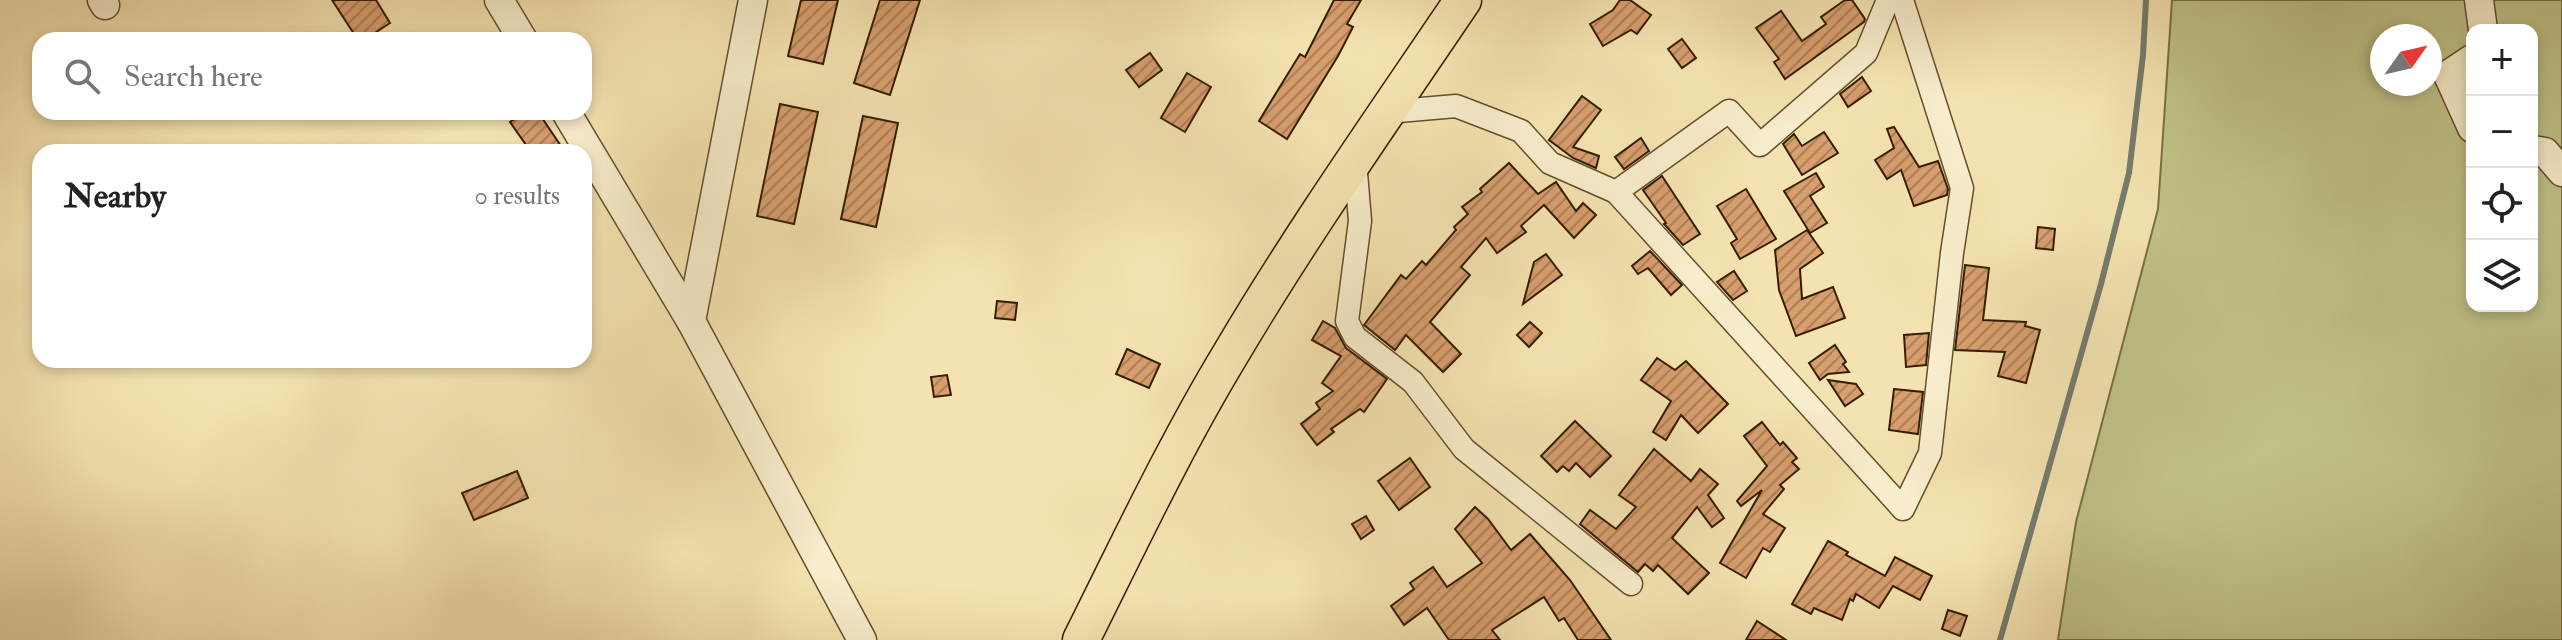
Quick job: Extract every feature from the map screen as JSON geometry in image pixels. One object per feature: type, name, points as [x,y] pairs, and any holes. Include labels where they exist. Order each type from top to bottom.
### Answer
[{"type":"highway","points":[[1081,640],[1190,424],[1230,354],[1355,159],[1463,0]]},
{"type":"street","points":[[691,321],[753,0]]},
{"type":"street","points":[[1616,192],[1729,111],[1760,145],[1866,53],[1888,0]]},
{"type":"street","points":[[1387,112],[1456,106],[1521,131],[1550,163],[1616,192],[1903,509],[1930,453],[1962,188],[1902,0]]},
{"type":"street","points":[[2479,0],[2482,24]]},
{"type":"street","points":[[501,1],[518,32]]},
{"type":"street","points":[[2466,63],[2448,75],[2466,115]]},
{"type":"street","points":[[571,120],[585,144]]},
{"type":"street","points":[[2538,151],[2545,152],[2562,172]]},
{"type":"street","points":[[592,155],[691,321],[862,640]]},
{"type":"street","points":[[1355,159],[1360,221],[1347,321],[1355,337],[1413,382],[1464,449],[1631,584]]},
{"type":"green space","points":[[2172,0],[2562,0],[2562,640],[2058,640],[2076,522],[2158,209]]},
{"type":"building","points":[[332,0],[376,0],[390,23],[376,32],[353,32]]},
{"type":"building","points":[[801,0],[838,0],[823,64],[788,56]]},
{"type":"building","points":[[880,0],[920,0],[890,95],[854,83]]},
{"type":"building","points":[[1334,0],[1361,0],[1347,24],[1353,27],[1338,56],[1287,139],[1259,121],[1300,54],[1305,57]]},
{"type":"building","points":[[1620,0],[1630,0],[1651,15],[1637,34],[1631,30],[1603,46],[1590,24],[1613,10]]},
{"type":"building","points":[[1845,0],[1852,0],[1864,22],[1785,79],[1774,62],[1779,59],[1756,28],[1781,11],[1802,41],[1826,24],[1821,17]]},
{"type":"building","points":[[1682,39],[1696,58],[1682,68],[1668,49]]},
{"type":"building","points":[[1150,53],[1162,70],[1139,87],[1126,70]]},
{"type":"building","points":[[1187,73],[1211,87],[1185,132],[1161,118]]},
{"type":"building","points":[[1862,77],[1871,91],[1848,107],[1840,94]]},
{"type":"building","points":[[1582,96],[1601,110],[1573,147],[1599,156],[1596,168],[1573,158],[1549,140]]},
{"type":"building","points":[[780,104],[818,112],[794,224],[757,216]]},
{"type":"building","points":[[863,116],[898,123],[876,227],[841,219]]},
{"type":"building","points":[[543,120],[560,144],[525,144],[510,122]]},
{"type":"building","points":[[1894,127],[1919,167],[1938,161],[1948,189],[1947,195],[1914,206],[1901,170],[1887,179],[1875,160],[1894,148],[1887,129]]},
{"type":"building","points":[[1824,132],[1838,153],[1802,175],[1783,144],[1794,134],[1802,146]]},
{"type":"building","points":[[1641,138],[1649,151],[1624,169],[1615,157]]},
{"type":"building","points":[[1509,163],[1538,194],[1556,182],[1576,211],[1583,203],[1596,215],[1574,238],[1544,205],[1521,226],[1526,232],[1497,253],[1486,238],[1461,267],[1470,275],[1430,322],[1461,354],[1443,372],[1406,335],[1395,350],[1364,325],[1401,275],[1406,279],[1422,261],[1426,265],[1456,230],[1454,227],[1468,214],[1462,207],[1482,192],[1480,189]]},
{"type":"building","points":[[1816,173],[1824,187],[1810,196],[1827,223],[1810,233],[1784,191]]},
{"type":"building","points":[[1662,176],[1700,234],[1683,245],[1664,224],[1643,190]]},
{"type":"building","points":[[1746,189],[1776,239],[1740,259],[1731,243],[1737,239],[1717,206]]},
{"type":"building","points":[[2038,227],[2055,229],[2053,250],[2036,248]]},
{"type":"building","points":[[1807,230],[1823,253],[1800,269],[1802,299],[1833,287],[1845,318],[1796,336],[1779,290],[1775,250]]},
{"type":"building","points":[[1650,251],[1682,285],[1671,295],[1648,268],[1638,274],[1632,266]]},
{"type":"building","points":[[1546,254],[1562,275],[1523,304],[1534,262]]},
{"type":"building","points":[[1965,265],[1989,268],[1983,320],[2026,322],[2025,326],[2040,330],[2026,383],[1998,376],[2005,352],[1955,350]]},
{"type":"building","points":[[1734,271],[1747,291],[1733,300],[1717,282]]},
{"type":"building","points":[[997,301],[1017,303],[1015,320],[995,318]]},
{"type":"building","points":[[1323,321],[1335,328],[1346,348],[1387,379],[1364,412],[1360,409],[1331,429],[1334,432],[1317,445],[1301,424],[1320,409],[1316,403],[1333,391],[1322,383],[1341,356],[1312,340]]},
{"type":"building","points":[[1530,322],[1542,333],[1529,347],[1517,335]]},
{"type":"building","points":[[1929,333],[1926,365],[1906,367],[1904,335]]},
{"type":"building","points":[[1835,345],[1849,372],[1828,374],[1820,380],[1809,363]]},
{"type":"building","points":[[1127,349],[1160,364],[1149,388],[1116,374]]},
{"type":"building","points":[[1657,358],[1675,370],[1686,361],[1728,404],[1698,433],[1681,415],[1666,440],[1653,432],[1671,401],[1641,380]]},
{"type":"building","points":[[947,375],[951,395],[934,397],[931,377]]},
{"type":"building","points":[[1828,380],[1856,384],[1863,394],[1845,406]]},
{"type":"building","points":[[1894,389],[1923,392],[1918,434],[1889,430]]},
{"type":"building","points":[[1575,421],[1611,456],[1590,477],[1576,463],[1569,471],[1563,466],[1557,472],[1541,456]]},
{"type":"building","points":[[1762,422],[1780,445],[1783,442],[1797,458],[1792,462],[1799,469],[1780,485],[1784,489],[1763,514],[1785,528],[1770,552],[1763,548],[1746,578],[1720,563],[1762,490],[1741,506],[1737,501],[1767,466],[1744,436]]},
{"type":"building","points":[[1654,449],[1691,481],[1700,469],[1718,484],[1708,495],[1724,518],[1712,527],[1697,507],[1672,538],[1709,573],[1688,594],[1658,565],[1653,571],[1645,564],[1638,572],[1580,524],[1590,510],[1616,529],[1636,507],[1619,495]]},
{"type":"building","points":[[1410,458],[1430,487],[1399,510],[1378,481]]},
{"type":"building","points":[[517,471],[528,498],[474,520],[462,493]]},
{"type":"building","points":[[1475,507],[1511,550],[1530,534],[1570,580],[1611,640],[1578,640],[1564,618],[1559,621],[1544,597],[1492,630],[1500,640],[1449,640],[1427,608],[1404,625],[1391,606],[1414,589],[1410,583],[1433,567],[1447,587],[1482,563],[1455,529]]},
{"type":"building","points":[[1366,516],[1374,530],[1361,539],[1352,524]]},
{"type":"building","points":[[1828,541],[1848,552],[1846,555],[1885,576],[1895,557],[1932,576],[1920,600],[1893,586],[1879,608],[1856,594],[1853,601],[1850,599],[1842,620],[1814,608],[1811,614],[1792,604]]},
{"type":"building","points":[[1948,610],[1967,616],[1960,636],[1942,629]]},
{"type":"building","points":[[1757,621],[1786,640],[1746,640]]},
{"type":"waterway","points":[[2000,640],[2101,284],[2129,173],[2146,0]]}]
